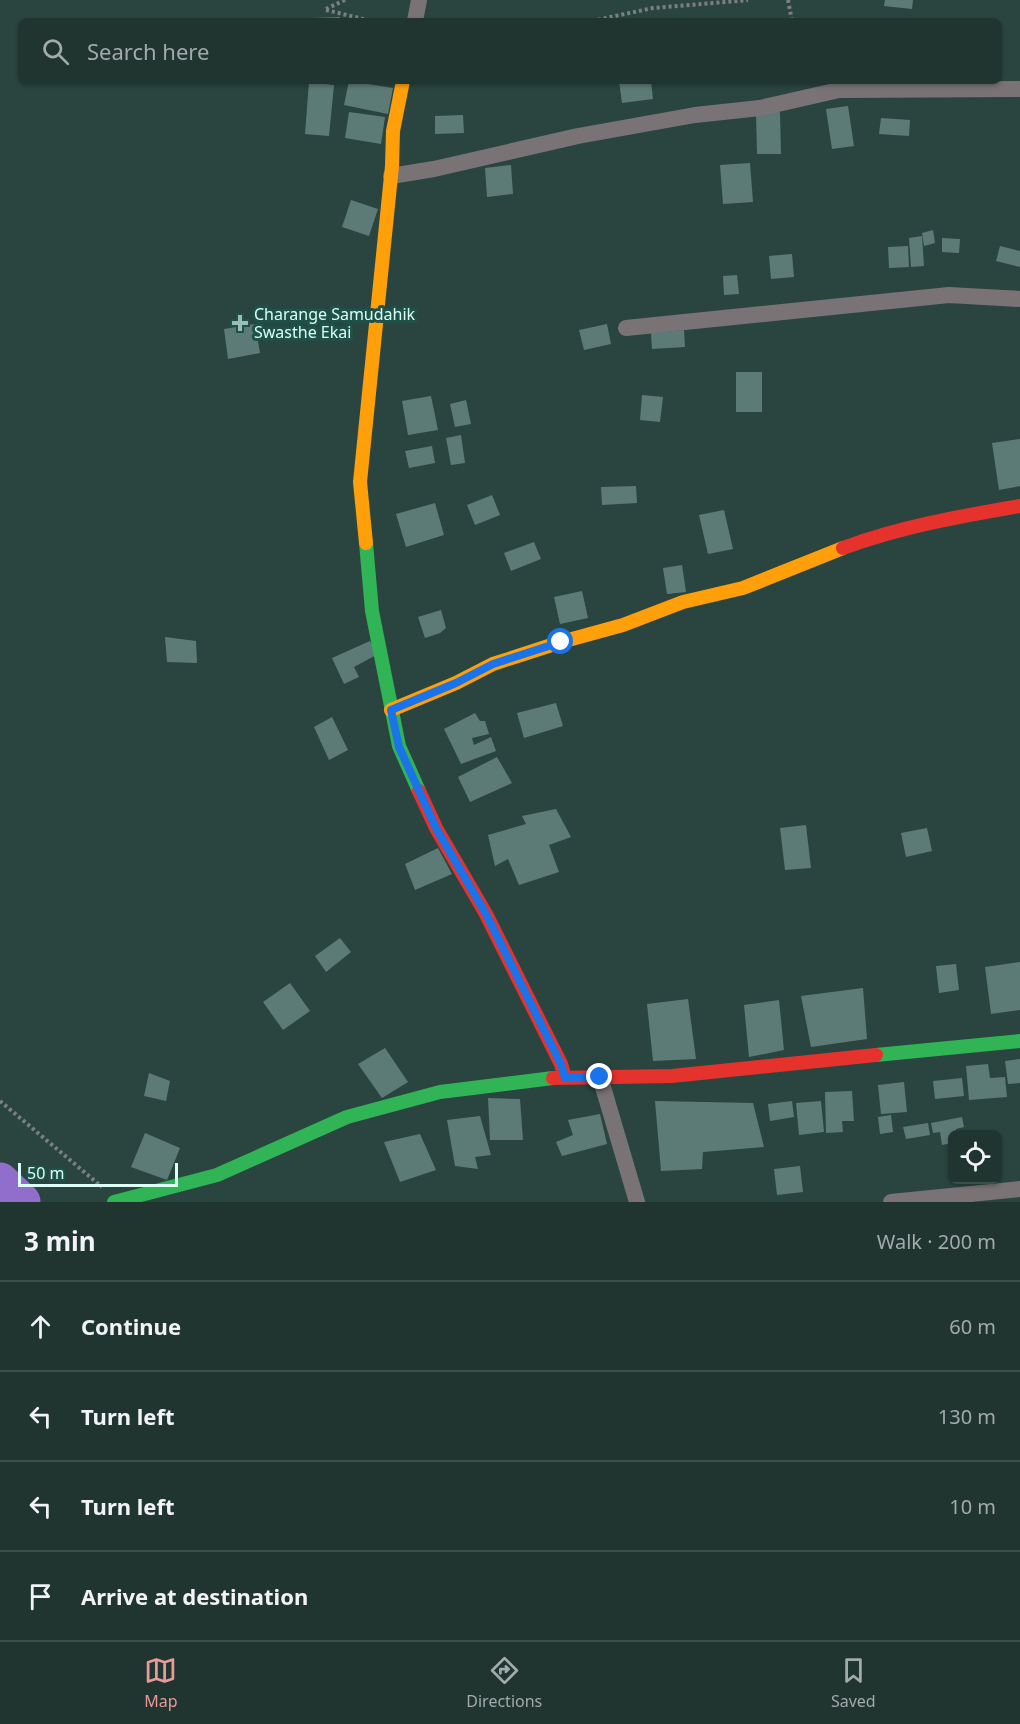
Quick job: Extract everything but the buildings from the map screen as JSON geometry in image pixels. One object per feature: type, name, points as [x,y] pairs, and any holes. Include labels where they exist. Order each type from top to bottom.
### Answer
[{"type":"street","points":[[416,18],[419,0]]},
{"type":"street","points":[[402,84],[393,131],[391,176],[360,482],[372,611],[399,747],[436,828],[486,914],[561,1064],[565,1078]]},
{"type":"street","points":[[391,176],[434,169],[578,136],[695,115],[760,108],[838,90],[1020,89]]},
{"type":"street","points":[[626,328],[949,295],[1020,299]]},
{"type":"street","points":[[391,710],[456,683],[493,664],[624,625],[683,602],[743,588],[864,540],[969,515],[1020,506]]},
{"type":"street","points":[[116,1202],[217,1175],[347,1117],[440,1092],[565,1078],[672,1076],[1020,1041]]},
{"type":"street","points":[[600,1077],[637,1202]]},
{"type":"street","points":[[891,1202],[1020,1189]]},
{"type":"path","points":[[345,0],[326,10],[359,18]]},
{"type":"path","points":[[606,18],[653,8],[748,0]]},
{"type":"path","points":[[788,0],[791,18]]},
{"type":"path","points":[[0,1101],[116,1202]]},
{"type":"waterway","points":[[0,1182],[21,1202]]},
{"type":"traffic: fast","points":[[366,543],[372,611],[399,746],[419,791]]},
{"type":"traffic: fast","points":[[876,1055],[1020,1041]]},
{"type":"traffic: fast","points":[[114,1202],[217,1175],[347,1117],[440,1092],[553,1078]]},
{"type":"traffic: slow","points":[[366,543],[360,482],[392,166],[393,131],[402,84]]},
{"type":"traffic: slow","points":[[391,710],[456,683],[493,664],[623,625],[683,602],[743,588],[843,548]]},
{"type":"traffic: jam","points":[[843,548],[908,528],[1020,506]]},
{"type":"traffic: jam","points":[[419,791],[436,828],[486,914],[561,1064],[565,1078]]},
{"type":"traffic: jam","points":[[553,1078],[672,1076],[876,1055]]},
{"type":"place","name":"Charange Samudahik Swasthe Ekai","points":[[240,323]]},
{"type":"route","points":[[561,642],[493,664],[456,683],[391,710],[399,747],[436,828],[486,914],[561,1064],[565,1078],[600,1077]]}]
